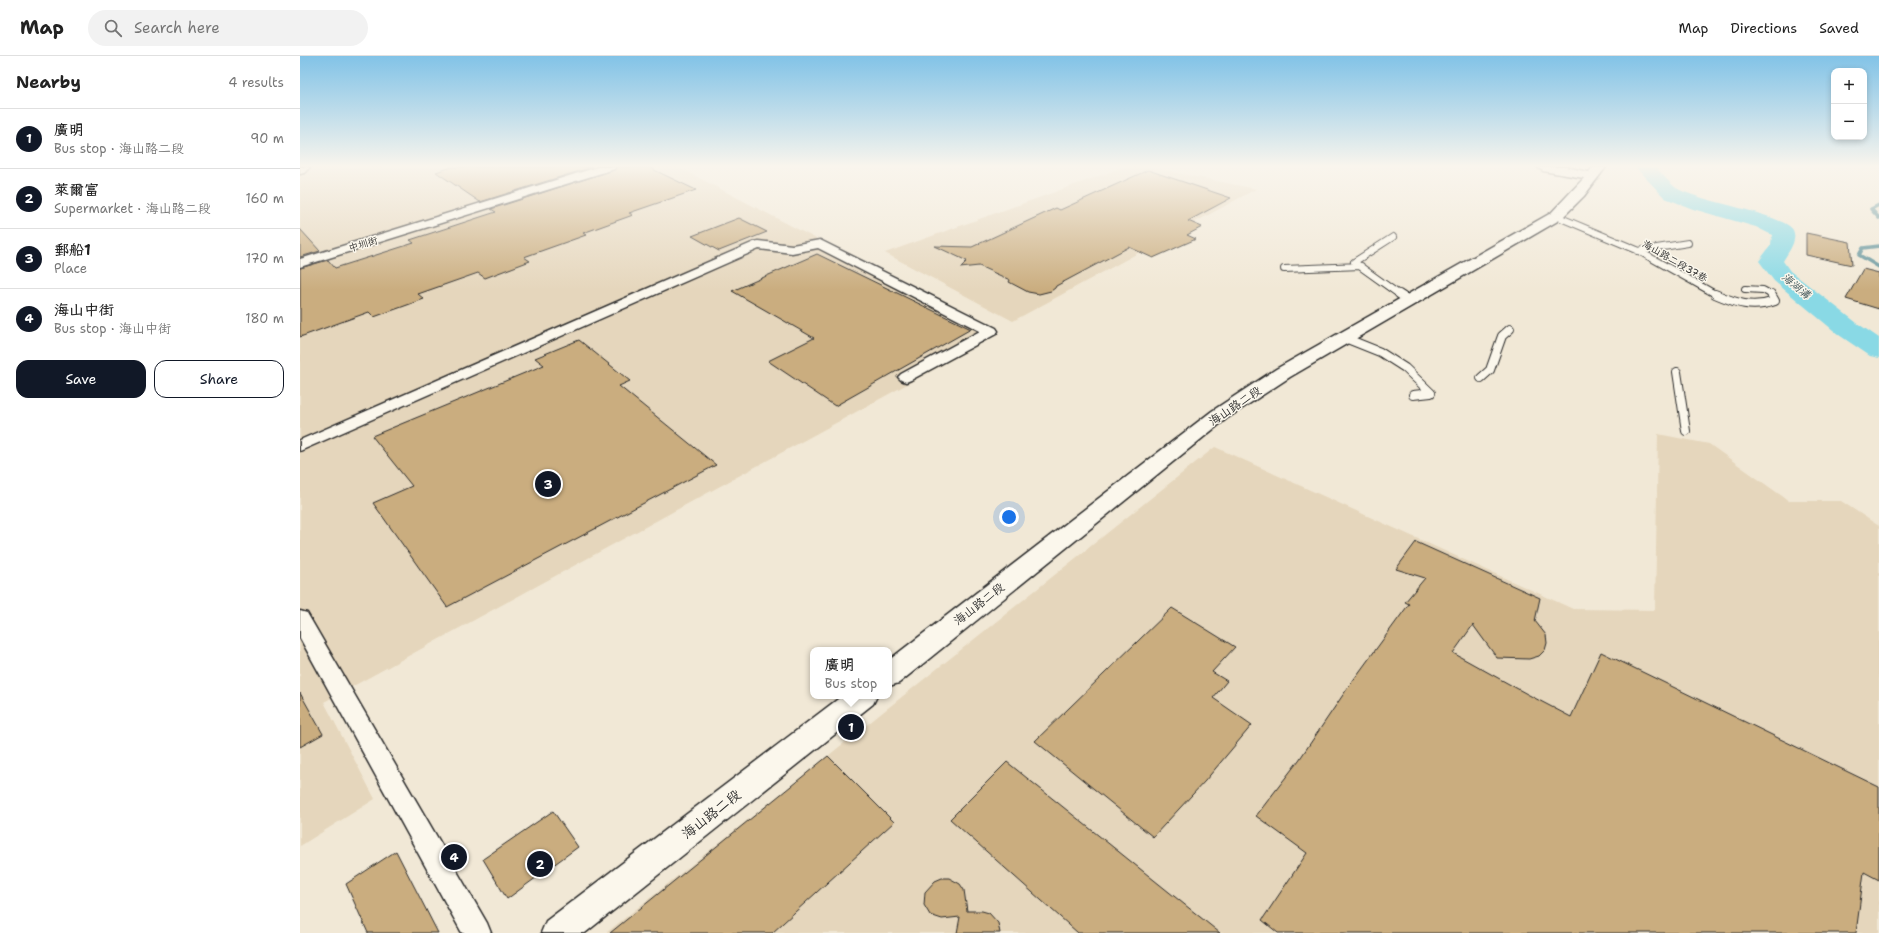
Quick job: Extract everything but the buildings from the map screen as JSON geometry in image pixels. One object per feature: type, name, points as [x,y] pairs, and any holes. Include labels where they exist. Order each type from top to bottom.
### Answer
[{"type":"main road","name":"海山路二段","points":[[892,673],[1219,415],[1283,373],[1556,216],[1564,208]]},
{"type":"main road","name":"海山路二段","points":[[558,933],[859,699]]},
{"type":"street","name":"中圳街","points":[[300,263],[478,208]]},
{"type":"street","points":[[300,446],[758,245],[792,249],[820,244],[991,331],[906,377]]},
{"type":"street","points":[[300,619],[477,933]]},
{"type":"lane","name":"海山路二段37巷","points":[[1556,216],[1638,250],[1692,283],[1740,303],[1757,306],[1771,304],[1775,301],[1772,294],[1763,290],[1745,289]]},
{"type":"lane","points":[[1394,237],[1354,262],[1408,300]]},
{"type":"lane","points":[[1638,250],[1688,243]]},
{"type":"lane","points":[[1284,269],[1361,266]]},
{"type":"lane","points":[[1481,378],[1490,370],[1502,336],[1510,329]]},
{"type":"lane","points":[[1345,338],[1380,352],[1398,364],[1431,392],[1413,395]]},
{"type":"lane","points":[[1677,372],[1686,431]]},
{"type":"shaded area","points":[[300,208],[757,208],[999,334],[324,702],[375,799],[300,846]]},
{"type":"shaded area","points":[[1010,208],[1221,208],[1013,321],[885,253]]},
{"type":"shaded area","points":[[1658,434],[1709,444],[1789,501],[1841,501],[1879,526],[1879,933],[606,933],[1215,447],[1573,609],[1655,610]]},
{"type":"waterway","name":"海湖溝","points":[[1711,208],[1764,222],[1783,232],[1782,245],[1771,261],[1782,276],[1848,329],[1879,350]]},
{"type":"waterway","points":[[1873,208],[1871,209],[1879,218]]},
{"type":"waterway","points":[[1879,246],[1863,248],[1859,255],[1879,267]]},
{"type":"place","name":"郵船1","points":[[548,484]]},
{"type":"place","name":"廣明","points":[[851,727]]},
{"type":"place","name":"海山中街","points":[[454,857]]},
{"type":"place","name":"萊爾富","points":[[540,864]]}]
